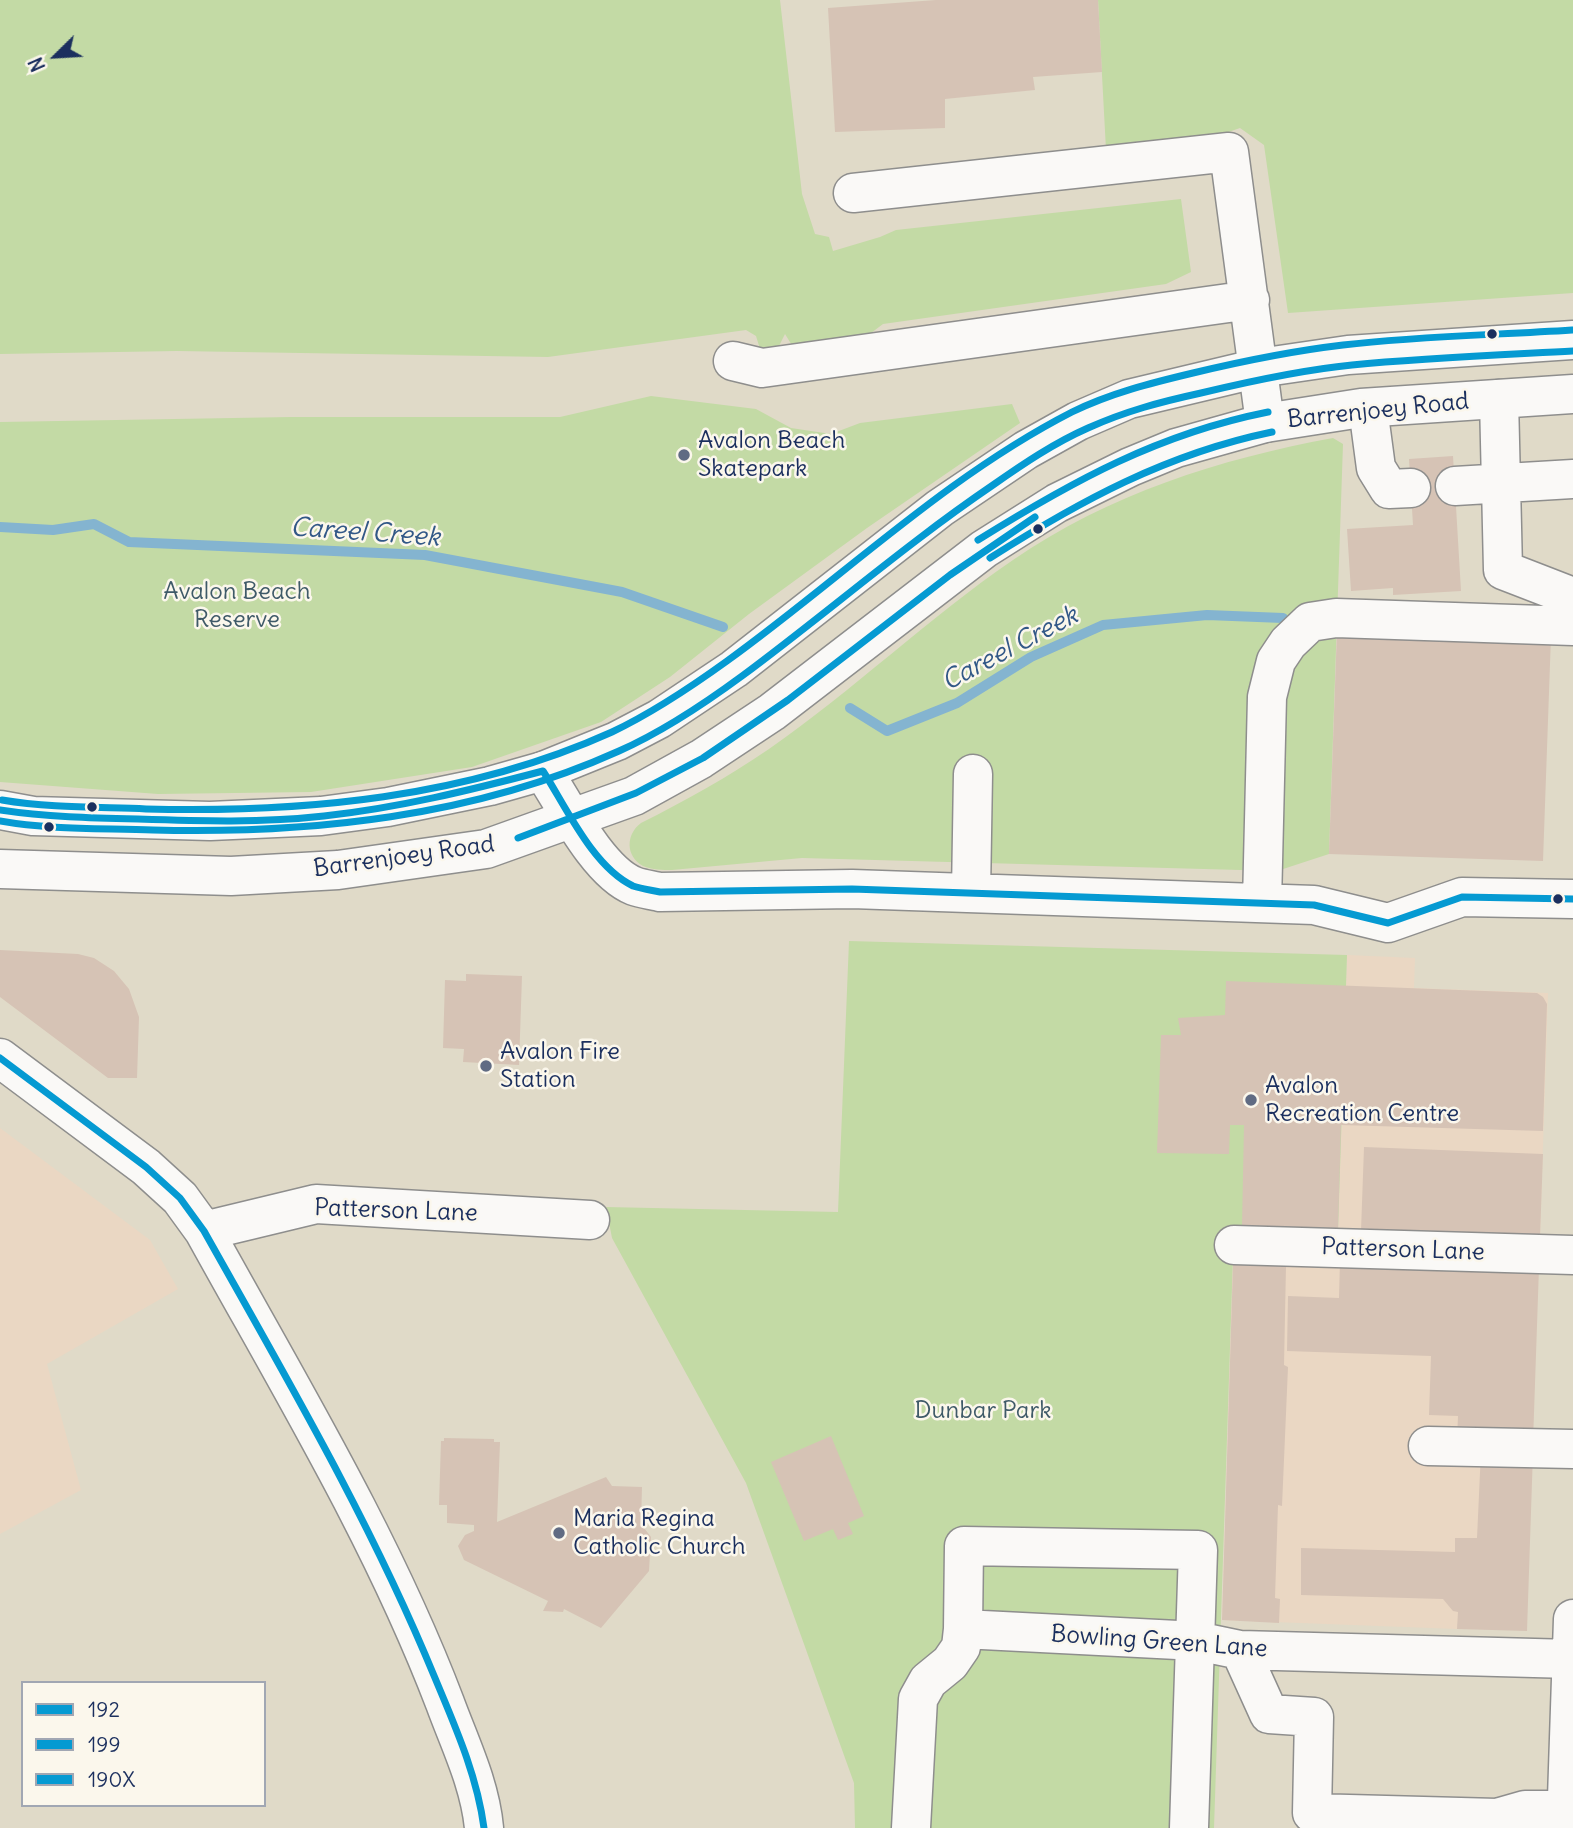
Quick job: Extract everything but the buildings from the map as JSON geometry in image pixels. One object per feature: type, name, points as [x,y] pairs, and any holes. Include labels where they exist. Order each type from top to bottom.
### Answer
[{"type":"street","points":[[853,193],[1229,152],[1265,423]]},
{"type":"street","points":[[733,361],[762,368],[1250,300]]},
{"type":"street","points":[[0,810],[33,816],[210,821],[321,816],[388,807],[491,786],[543,771],[617,741],[659,719],[724,677],[940,508],[1026,450],[1078,421],[1129,399],[1259,368],[1348,355],[1573,340]]},
{"type":"street","name":"Barrenjoey Road","points":[[0,869],[231,876],[338,870],[486,849],[634,796],[701,759],[772,712],[984,549],[1057,503],[1130,467],[1176,448],[1265,423],[1368,408],[1573,394]]},
{"type":"street","points":[[1499,399],[1503,570],[1573,597]]},
{"type":"street","points":[[1368,408],[1376,468],[1389,489],[1410,488]]},
{"type":"street","points":[[1455,486],[1573,479]]},
{"type":"street","points":[[1270,903],[1267,697],[1276,661],[1288,643],[1310,622],[1336,618],[1573,626]]},
{"type":"street","points":[[543,771],[589,844],[616,876],[634,886],[660,892],[852,889],[1270,903],[1314,905],[1388,923],[1462,897],[1573,899]]},
{"type":"street","points":[[971,892],[973,774]]},
{"type":"street","points":[[0,1058],[146,1167],[180,1198],[204,1231],[347,1490],[426,1655],[481,1799],[484,1828]]},
{"type":"street","name":"Patterson Lane","points":[[204,1231],[316,1204],[590,1220]]},
{"type":"street","name":"Patterson Lane","points":[[1234,1245],[1573,1255]]},
{"type":"street","points":[[1428,1446],[1573,1449]]},
{"type":"street","points":[[911,1828],[918,1699],[928,1681],[950,1663],[961,1647],[964,1546],[1198,1550],[1189,1828]]},
{"type":"street","points":[[1240,1650],[1269,1714],[1314,1717],[1312,1813],[1379,1822],[1497,1818],[1525,1810],[1566,1819],[1573,1619]]},
{"type":"street","name":"Bowling Green Lane","points":[[963,1629],[1197,1641],[1240,1650],[1572,1637]]},
{"type":"shaded area","points":[[1347,955],[1415,958],[1414,988],[1548,993],[1540,1237],[1338,1230]]},
{"type":"shaded area","points":[[0,1128],[150,1240],[178,1289],[47,1364],[81,1490],[0,1534]]},
{"type":"shaded area","points":[[1233,1257],[1539,1267],[1457,1629],[1222,1620]]},
{"type":"green space","points":[[0,0],[780,0],[802,194],[815,234],[829,237],[833,251],[896,230],[1181,199],[1191,272],[1166,284],[883,324],[863,339],[793,347],[785,334],[777,350],[760,349],[756,336],[746,330],[548,357],[177,351],[0,354]]},
{"type":"green space","points":[[1098,0],[1573,0],[1573,293],[1288,313],[1264,145],[1240,128],[1200,142],[1106,150]]},
{"type":"green space","name":"Avalon Beach Reserve","points":[[651,396],[756,409],[791,428],[831,434],[860,423],[1012,404],[1020,423],[867,528],[749,614],[670,677],[601,722],[472,767],[311,792],[158,794],[0,782],[0,422],[291,417],[560,417]]},
{"type":"green space","points":[[1333,438],[1343,444],[1329,854],[1277,871],[802,858],[665,870],[643,866],[633,857],[630,839],[641,823],[706,788],[769,749],[982,582],[1050,537],[1087,516],[1166,482],[1248,457]]},
{"type":"green space","name":"Dunbar Park","points":[[849,941],[1347,955],[1337,1261],[1233,1257],[1214,1828],[855,1828],[854,1783],[746,1483],[612,1238],[606,1207],[838,1212]]},
{"type":"waterway","name":"Careel Creek","points":[[0,527],[53,530],[94,524],[129,542],[425,555],[622,592],[723,627]]},
{"type":"waterway","name":"Careel Creek","points":[[850,708],[887,731],[957,703],[1031,657],[1103,625],[1207,615],[1283,618]]},
{"type":"transit line","name":"190X","points":[[2,800],[146,809],[265,808],[384,797],[500,772],[557,754],[612,732],[671,699],[770,629],[937,497],[1025,438],[1087,405],[1162,381],[1305,350],[1400,340],[1572,330]]},
{"type":"transit line","name":"199","points":[[0,821],[76,828],[272,829],[391,817],[507,792],[564,774],[619,751],[682,717],[742,676],[898,555],[1016,469],[1075,434],[1102,422],[1171,400],[1314,370],[1407,360],[1573,351]]},
{"type":"transit line","name":"190X","points":[[978,540],[1048,498],[1117,462],[1190,433],[1268,412]]},
{"type":"transit line","name":"199","points":[[990,558],[1057,517],[1125,482],[1196,453],[1272,432]]},
{"type":"transit line","name":"192","points":[[518,838],[636,793],[703,758],[788,700],[950,575],[1035,517]]},
{"type":"transit line","name":"192","points":[[0,810],[104,818],[278,820],[352,813],[407,803],[543,771],[582,835],[605,865],[633,886],[660,892],[852,889],[1314,905],[1388,923],[1462,897],[1573,899]]},
{"type":"transit line","name":"192","points":[[0,1058],[146,1167],[180,1198],[204,1231],[326,1451],[410,1620],[471,1770],[484,1828]]},
{"type":"place","name":"Avalon Beach Skatepark","points":[[684,455]]},
{"type":"place","name":"Avalon Fire Station","points":[[486,1066]]},
{"type":"place","name":"Avalon Recreation Centre","points":[[1251,1100]]},
{"type":"place","name":"Maria Regina Catholic Church","points":[[559,1533]]}]
